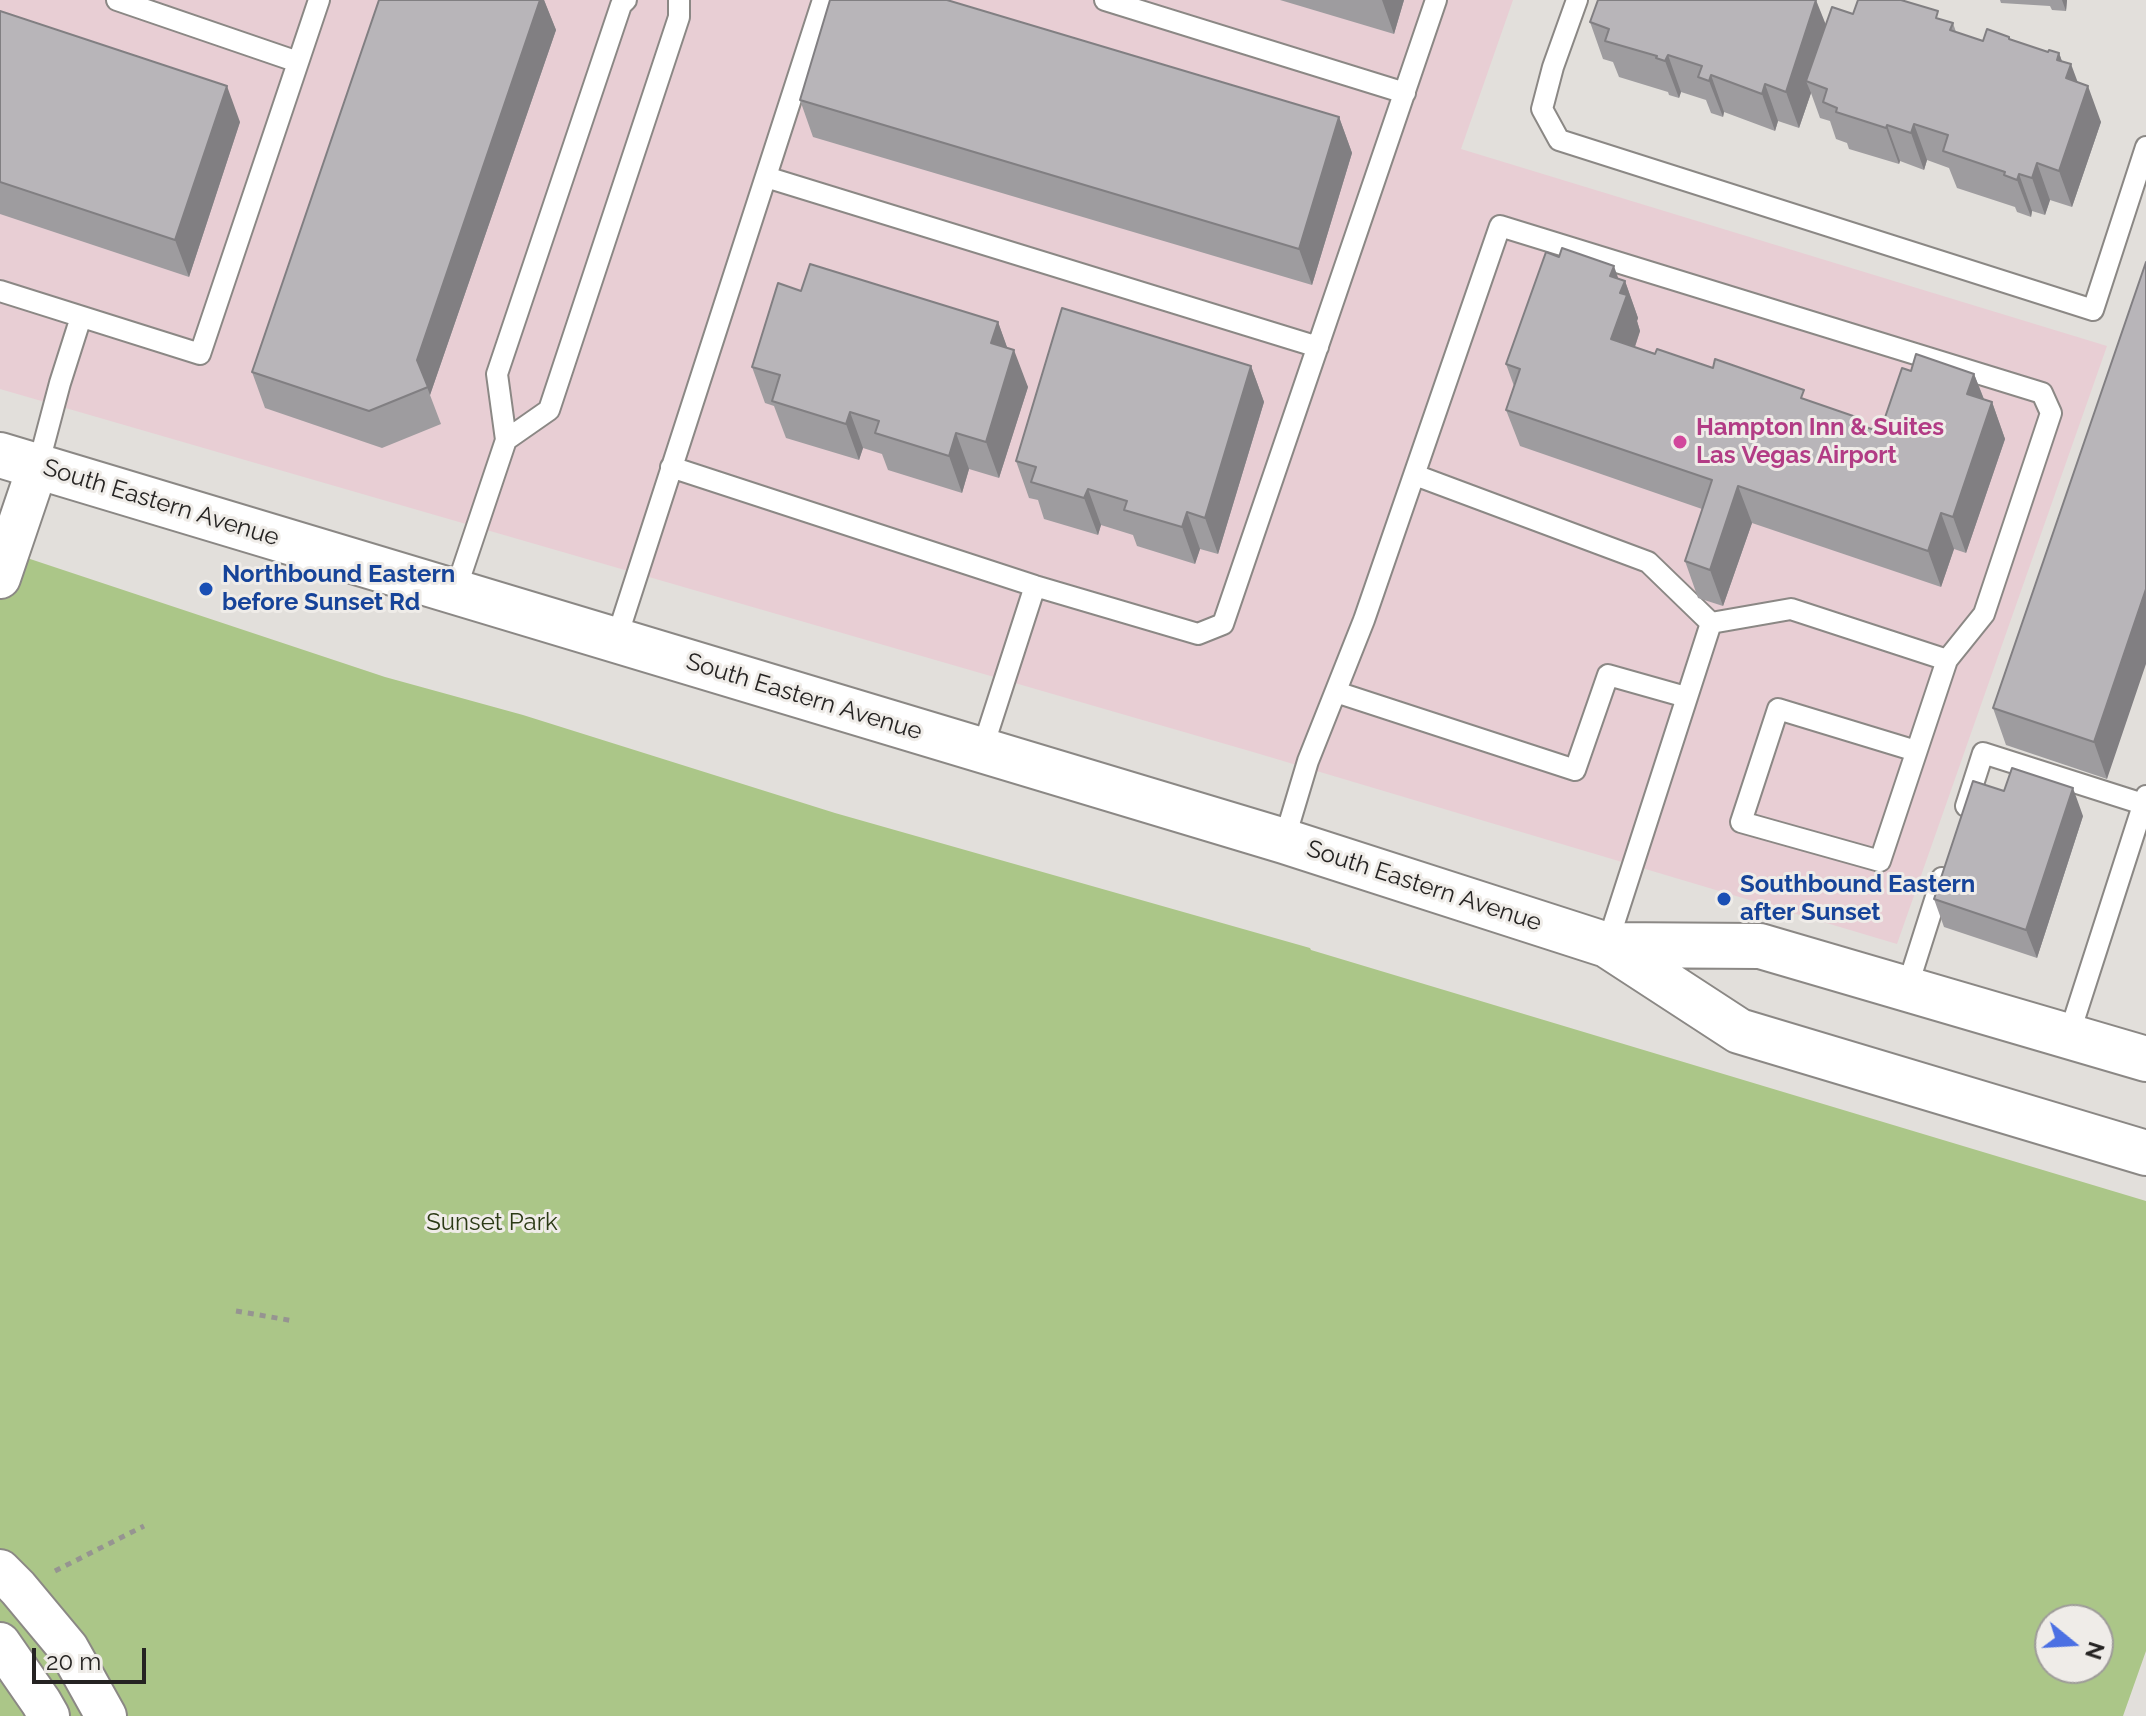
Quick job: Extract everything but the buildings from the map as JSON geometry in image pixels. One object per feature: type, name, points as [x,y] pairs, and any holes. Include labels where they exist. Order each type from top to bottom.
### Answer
[{"type":"main road","name":"South Eastern Avenue","points":[[19,461],[1284,841],[1607,945],[1739,1031],[2146,1153]]},
{"type":"main road","name":"South Eastern Avenue","points":[[1607,945],[1760,946],[2146,1059]]},
{"type":"street","points":[[0,578],[19,461]]},
{"type":"street","points":[[0,1570],[68,1648],[106,1716]]},
{"type":"street","points":[[0,1643],[49,1716]]},
{"type":"lane","points":[[117,0],[298,62]]},
{"type":"lane","points":[[0,291],[200,354],[319,0]]},
{"type":"lane","points":[[455,592],[506,440],[497,374],[621,5],[626,0]]},
{"type":"lane","points":[[506,440],[549,410],[679,17],[679,0]]},
{"type":"lane","points":[[616,640],[823,0]]},
{"type":"lane","points":[[1105,0],[1405,93]]},
{"type":"lane","points":[[671,467],[1035,586],[1198,634],[1223,624],[1436,0]]},
{"type":"lane","points":[[1577,0],[1542,109],[1559,140],[2093,310],[2146,147]]},
{"type":"lane","points":[[766,177],[1318,347]]},
{"type":"lane","points":[[1284,841],[1308,761],[1364,620],[1500,226],[2042,393],[2051,413],[1984,614],[1947,660],[1880,861],[1741,822],[1778,709],[1916,751]]},
{"type":"lane","points":[[19,461],[60,383],[81,317]]},
{"type":"lane","points":[[1415,475],[1648,562],[1711,623]]},
{"type":"lane","points":[[982,750],[1035,586]]},
{"type":"lane","points":[[1711,623],[1791,609],[1947,660]]},
{"type":"lane","points":[[1607,945],[1711,623]]},
{"type":"lane","points":[[1336,692],[1575,770],[1608,675],[1686,697]]},
{"type":"lane","points":[[1960,823],[1983,753],[2145,800],[2069,1035]]},
{"type":"lane","points":[[1907,988],[1946,866]]},
{"type":"path","points":[[236,1311],[294,1321]]},
{"type":"path","points":[[47,1575],[144,1526]]},
{"type":"shaded area","points":[[0,0],[1513,0],[1461,149],[2107,346],[1897,944],[1253,752],[0,389]]},
{"type":"green space","name":"Sunset Park","points":[[0,549],[385,677],[523,715],[835,813],[1310,948],[2146,1201],[2146,1651],[2123,1716],[0,1716]]},
{"type":"place","name":"Hampton Inn & Suites Las Vegas Airport","points":[[1680,442]]},
{"type":"place","name":"Northbound Eastern before Sunset Rd","points":[[206,589]]},
{"type":"place","name":"Southbound Eastern after Sunset","points":[[1724,899]]}]
